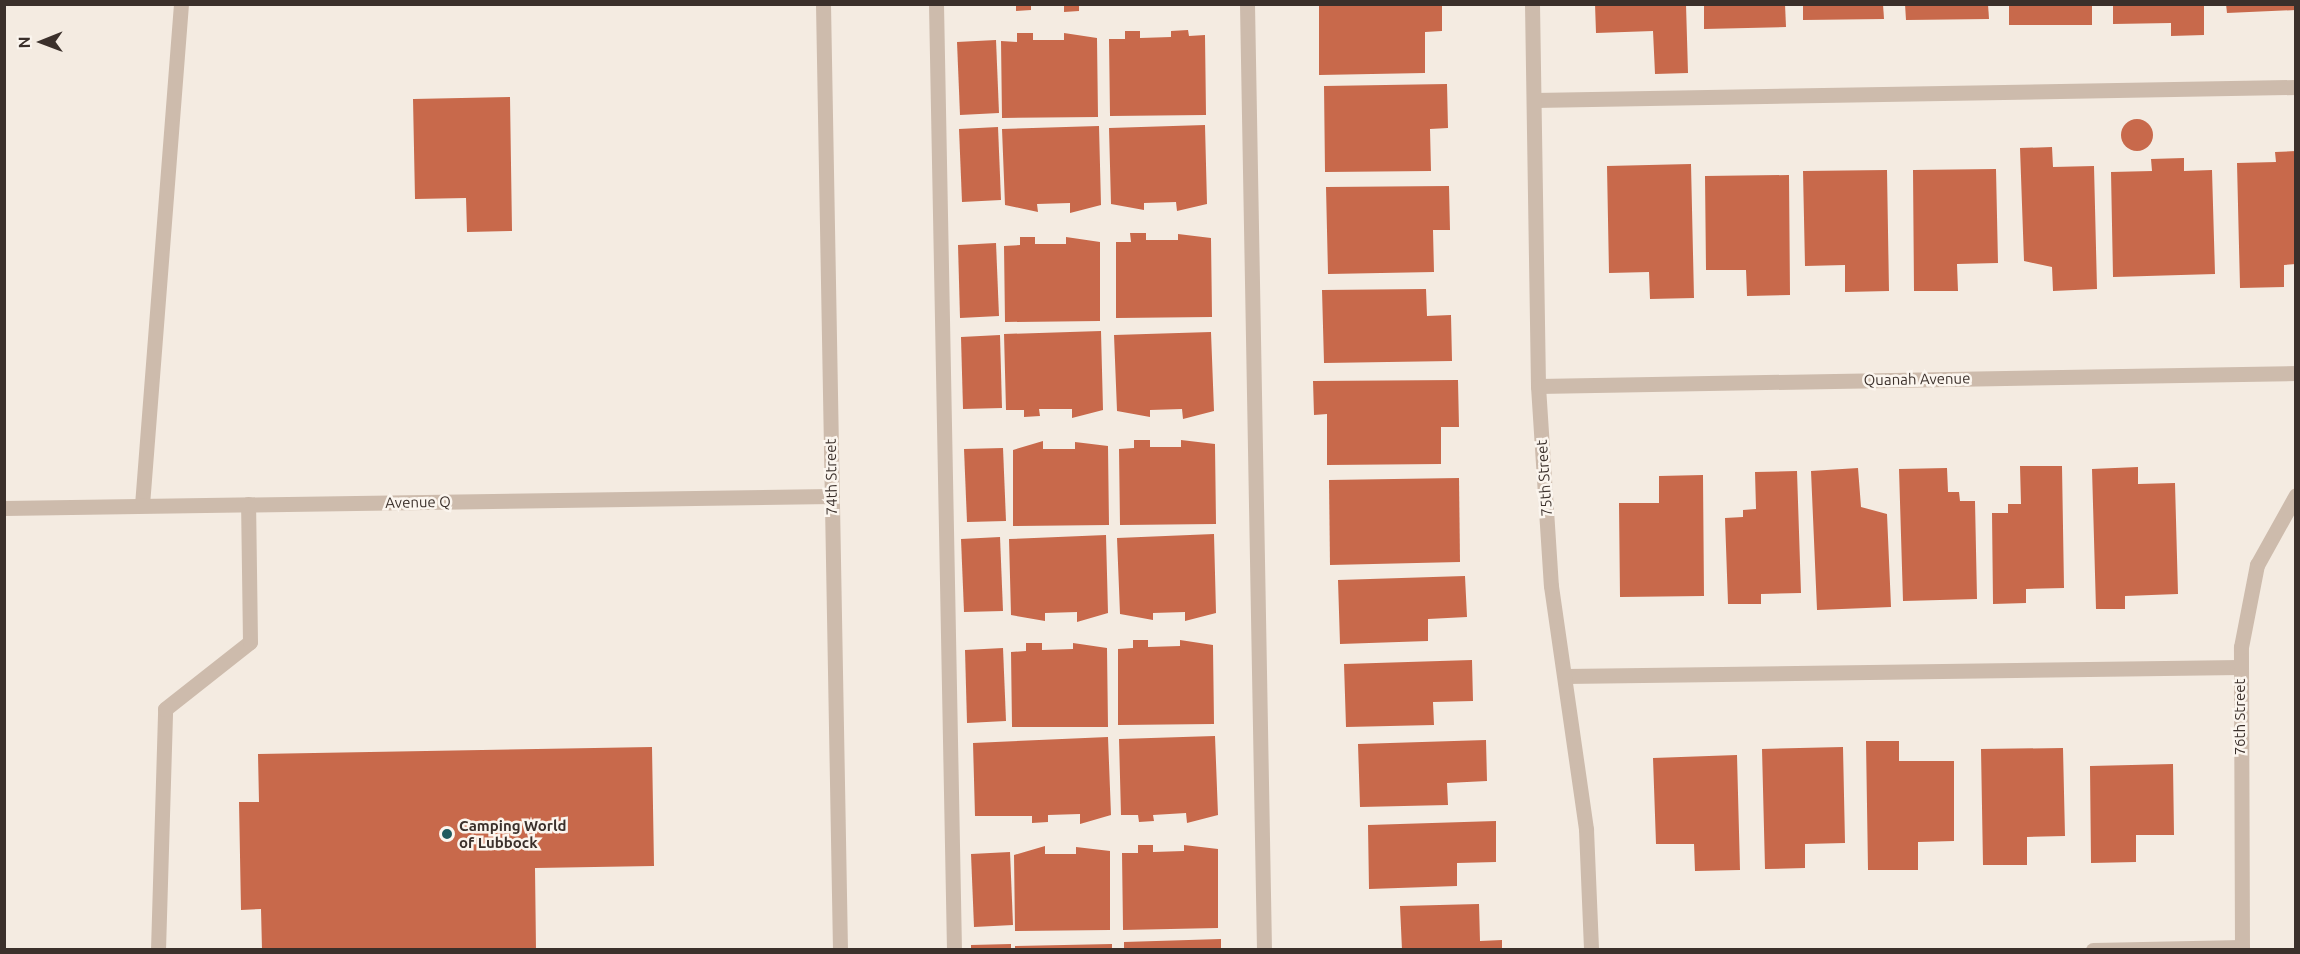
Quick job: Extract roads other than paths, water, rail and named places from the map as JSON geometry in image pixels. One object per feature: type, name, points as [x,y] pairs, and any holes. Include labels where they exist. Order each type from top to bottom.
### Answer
[{"type":"street","points":[[142,505],[181,4]]},
{"type":"street","name":"74th Street","points":[[824,4],[840,950]]},
{"type":"street","points":[[936,4],[954,950]]},
{"type":"street","points":[[1247,4],[1264,950]]},
{"type":"street","name":"75th Street","points":[[1532,4],[1538,386],[1551,586],[1586,829],[1591,950]]},
{"type":"street","points":[[1534,100],[2295,87]]},
{"type":"street","name":"Quanah Avenue","points":[[1538,386],[2295,373]]},
{"type":"street","name":"76th Street","points":[[2242,948],[2240,668],[2257,565],[2295,495]]},
{"type":"street","name":"Avenue Q","points":[[4,508],[832,496]]},
{"type":"street","points":[[158,950],[165,709],[250,642],[248,504]]},
{"type":"street","points":[[1565,676],[2240,668]]},
{"type":"street","points":[[2093,950],[2242,948]]},
{"type":"place","name":"Camping World of Lubbock","points":[[447,834]]}]
